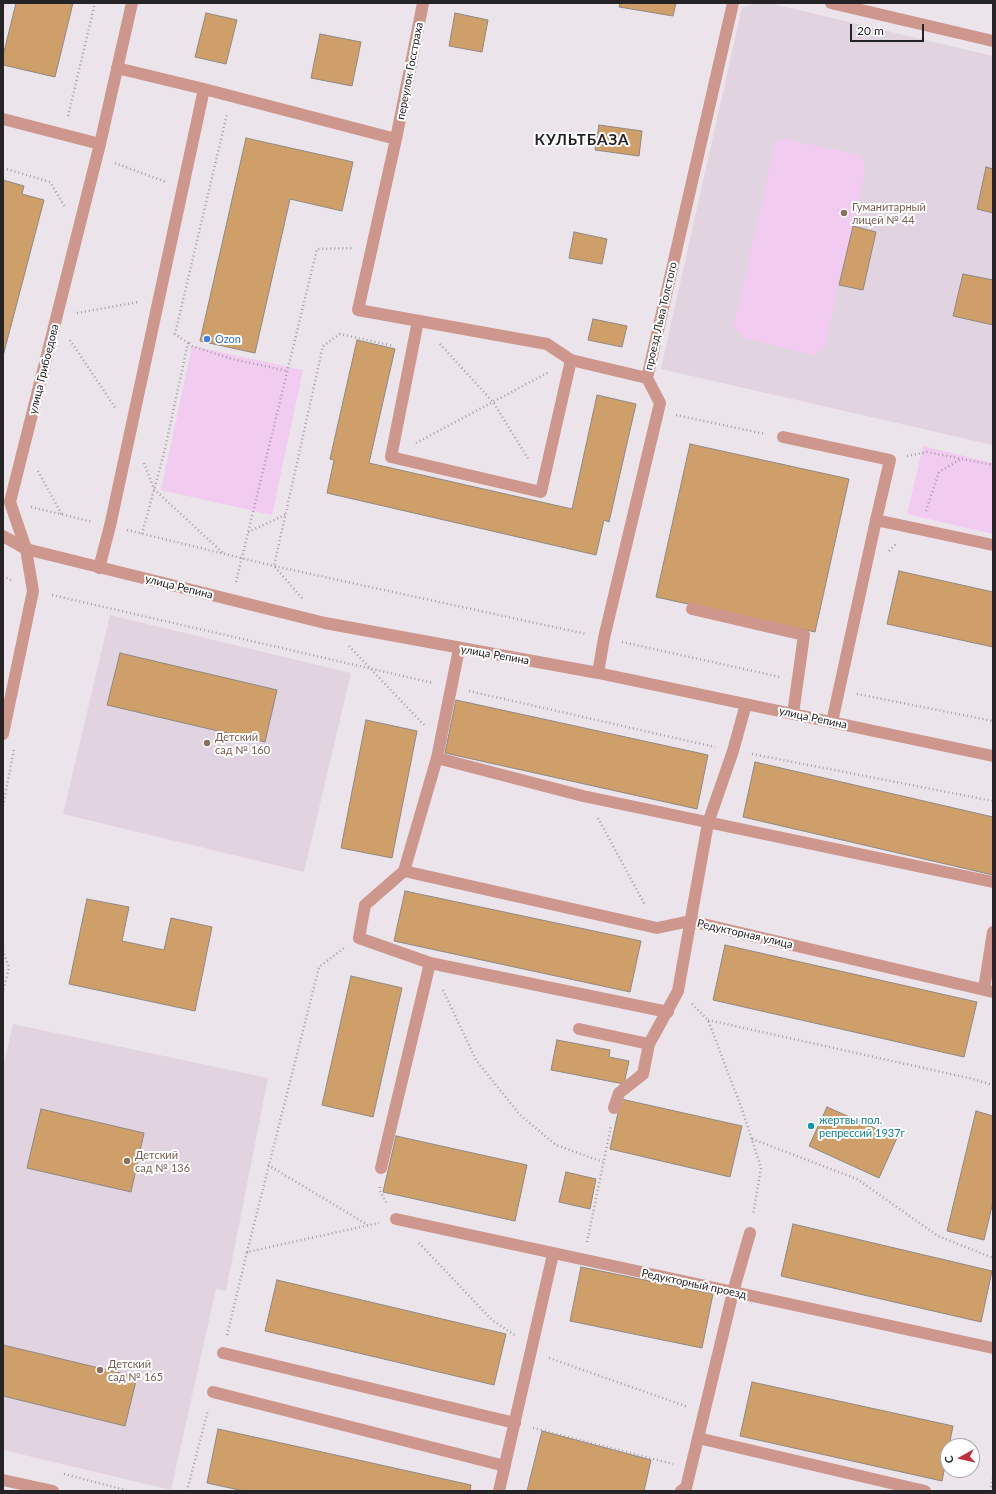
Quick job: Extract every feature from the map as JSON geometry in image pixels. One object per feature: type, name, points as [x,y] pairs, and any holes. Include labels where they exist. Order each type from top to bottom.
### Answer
[{"type":"street","name":"улица Грибоедова","points":[[10,502],[100,144],[132,3]]},
{"type":"street","name":"переулок Госстраха","points":[[418,321],[358,310],[396,139],[423,3]]},
{"type":"street","name":"проезд Льва Толстого","points":[[598,673],[604,638],[659,412],[660,403],[647,378],[732,3]]},
{"type":"street","points":[[830,3],[993,41]]},
{"type":"street","points":[[117,68],[396,139]]},
{"type":"street","points":[[100,568],[204,89]]},
{"type":"street","points":[[3,119],[100,144]]},
{"type":"street","points":[[571,360],[541,492],[391,457],[418,321],[547,344],[571,360],[647,378]]},
{"type":"street","points":[[783,437],[890,460],[832,722]]},
{"type":"street","points":[[3,734],[33,591],[26,549],[10,502]]},
{"type":"street","points":[[876,520],[993,545]]},
{"type":"street","name":"улица Репина","points":[[3,536],[26,549],[324,623],[459,649],[598,673],[993,756]]},
{"type":"street","points":[[692,609],[804,635],[793,714]]},
{"type":"street","points":[[459,649],[437,758],[404,871],[365,905],[359,938],[430,963],[668,1012]]},
{"type":"street","points":[[614,1108],[619,1093],[643,1074],[648,1044],[668,1012],[678,991],[708,823],[733,751],[746,704]]},
{"type":"street","points":[[437,758],[583,796],[993,882]]},
{"type":"street","name":"Редукторная улица","points":[[404,871],[657,928],[690,921],[989,991]]},
{"type":"street","points":[[989,991],[993,932]]},
{"type":"street","points":[[381,1168],[430,963]]},
{"type":"street","points":[[579,1029],[648,1044]]},
{"type":"street","name":"Редукторный проезд","points":[[396,1219],[993,1348]]},
{"type":"street","points":[[681,1491],[686,1488],[733,1292],[750,1233]]},
{"type":"street","points":[[499,1491],[553,1254]]},
{"type":"street","points":[[223,1353],[515,1423]]},
{"type":"street","points":[[213,1392],[505,1466]]},
{"type":"street","points":[[698,1438],[925,1491]]},
{"type":"street","points":[[3,1480],[53,1491]]},
{"type":"path","points":[[3,7],[4,3]]},
{"type":"path","points":[[64,134],[95,3]]},
{"type":"path","points":[[228,112],[175,334],[192,346],[232,359],[287,371]]},
{"type":"path","points":[[100,144],[112,161],[136,172],[183,187]]},
{"type":"path","points":[[232,600],[317,249],[346,249],[359,247]]},
{"type":"path","points":[[76,313],[159,299],[185,293]]},
{"type":"path","points":[[274,566],[323,346],[340,334],[413,350]]},
{"type":"path","points":[[142,534],[188,343]]},
{"type":"path","points":[[439,344],[493,402],[543,483]]},
{"type":"path","points":[[391,457],[552,371]]},
{"type":"path","points":[[659,412],[783,437]]},
{"type":"path","points":[[890,460],[927,452],[993,465]]},
{"type":"path","points":[[922,530],[930,496],[938,472],[961,459]]},
{"type":"path","points":[[38,471],[63,515]]},
{"type":"path","points":[[154,489],[224,554]]},
{"type":"path","points":[[10,502],[274,566],[798,681]]},
{"type":"path","points":[[248,532],[285,515]]},
{"type":"path","points":[[888,558],[890,551],[898,541]]},
{"type":"path","points":[[274,566],[304,600]]},
{"type":"path","points":[[3,576],[33,591],[733,751],[993,801]]},
{"type":"path","points":[[324,623],[372,668],[440,744]]},
{"type":"path","points":[[838,690],[993,720]]},
{"type":"path","points":[[583,796],[605,828],[657,928]]},
{"type":"path","points":[[223,1353],[246,1252],[319,967],[359,938]]},
{"type":"path","points":[[3,950],[9,968],[3,991]]},
{"type":"path","points":[[430,963],[476,1060],[520,1115],[556,1145],[604,1162]]},
{"type":"path","points":[[678,991],[708,1020],[761,1168],[750,1233]]},
{"type":"path","points":[[708,1020],[965,1077],[993,1085]]},
{"type":"path","points":[[584,1260],[614,1108]]},
{"type":"path","points":[[751,1139],[857,1179],[938,1236],[993,1258]]},
{"type":"path","points":[[268,1165],[369,1225]]},
{"type":"path","points":[[246,1252],[396,1219],[380,1191],[381,1168]]},
{"type":"path","points":[[188,1491],[213,1392]]},
{"type":"path","points":[[515,1423],[691,1469]]},
{"type":"path","points":[[62,1474],[129,1491]]},
{"type":"path","points":[[990,1491],[993,1478]]},
{"type":"shaded area","name":"Гуманитарный лицей № 44","points":[[758,3],[769,3],[993,56],[993,445],[661,369],[742,7]]},
{"type":"shaded area","points":[[784,139],[860,155],[866,168],[824,349],[812,355],[742,337],[734,326],[775,144]]},
{"type":"shaded area","points":[[192,346],[303,370],[272,515],[161,490]]},
{"type":"shaded area","points":[[923,446],[993,463],[993,534],[907,514]]},
{"type":"shaded area","name":"Детский сад № 160","points":[[110,615],[351,673],[304,872],[63,814]]},
{"type":"shaded area","points":[[13,1024],[268,1078],[226,1291],[216,1289],[171,1490],[3,1450],[3,1066]]},
{"type":"building","points":[[16,3],[73,3],[55,77],[3,65],[3,56]]},
{"type":"building","points":[[620,3],[676,3],[673,16],[619,7]]},
{"type":"building","points":[[206,13],[237,20],[226,64],[195,57]]},
{"type":"building","points":[[455,13],[488,20],[482,52],[449,46]]},
{"type":"building","points":[[320,34],[361,42],[352,86],[311,78]]},
{"type":"building","points":[[599,125],[642,131],[639,156],[595,150]]},
{"type":"building","points":[[246,138],[353,162],[342,211],[290,199],[255,353],[200,341]]},
{"type":"building","points":[[986,167],[993,169],[993,213],[977,209]]},
{"type":"building","points":[[3,180],[24,186],[22,194],[44,200],[3,356]]},
{"type":"building","points":[[853,226],[876,232],[863,290],[839,285]]},
{"type":"building","points":[[574,232],[607,239],[602,264],[569,258]]},
{"type":"building","points":[[963,274],[993,280],[993,325],[953,316]]},
{"type":"building","points":[[593,319],[627,326],[622,347],[588,340]]},
{"type":"building","points":[[357,340],[395,349],[369,463],[572,509],[597,395],[636,404],[609,522],[604,520],[596,555],[327,493],[334,460],[330,459]]},
{"type":"building","points":[[690,444],[849,479],[815,632],[656,597]]},
{"type":"building","points":[[899,571],[993,592],[993,647],[887,624]]},
{"type":"building","points":[[120,653],[277,690],[265,742],[107,705]]},
{"type":"building","points":[[456,700],[708,755],[697,809],[445,753]]},
{"type":"building","points":[[366,720],[417,731],[392,858],[341,848]]},
{"type":"building","points":[[755,762],[993,817],[993,875],[743,817]]},
{"type":"building","points":[[405,891],[641,941],[630,992],[394,941]]},
{"type":"building","points":[[87,899],[129,907],[122,941],[164,950],[171,918],[212,927],[195,1011],[69,984]]},
{"type":"building","points":[[725,945],[977,1002],[964,1057],[713,1000]]},
{"type":"building","points":[[351,976],[402,988],[373,1117],[322,1105]]},
{"type":"building","points":[[557,1040],[610,1050],[609,1057],[629,1061],[624,1084],[551,1070]]},
{"type":"building","points":[[621,1099],[742,1126],[730,1177],[610,1149]]},
{"type":"building","points":[[827,1107],[897,1138],[879,1178],[809,1146]]},
{"type":"building","points":[[41,1109],[144,1133],[131,1192],[27,1168]]},
{"type":"building","points":[[976,1111],[993,1116],[993,1202],[984,1240],[947,1231]]},
{"type":"building","points":[[396,1136],[527,1165],[515,1221],[383,1192]]},
{"type":"building","points":[[566,1172],[596,1179],[590,1209],[559,1202]]},
{"type":"building","points":[[793,1224],[992,1271],[981,1322],[781,1276]]},
{"type":"building","points":[[581,1267],[713,1294],[702,1348],[570,1321]]},
{"type":"building","points":[[277,1280],[506,1334],[494,1385],[265,1331]]},
{"type":"building","points":[[3,1345],[137,1377],[125,1426],[3,1396]]},
{"type":"building","points":[[752,1382],[953,1426],[951,1438],[940,1438],[940,1478],[943,1478],[942,1481],[740,1436]]},
{"type":"building","points":[[218,1429],[471,1485],[470,1491],[244,1491],[207,1483]]},
{"type":"building","points":[[542,1431],[651,1460],[644,1491],[527,1491]]},
{"type":"place","name":"Гуманитарный лицей № 44","points":[[844,213]]},
{"type":"place","name":"Ozon","points":[[207,339]]},
{"type":"place","name":"Детский сад № 160","points":[[207,743]]},
{"type":"place","name":"жертвы пол. репрессий 1937г","points":[[811,1126]]},
{"type":"place","name":"Детский сад № 136","points":[[127,1161]]},
{"type":"place","name":"Детский сад № 165","points":[[100,1370]]},
{"type":"district","name":"КУЛЬТБАЗА","points":[[582,140]]}]
